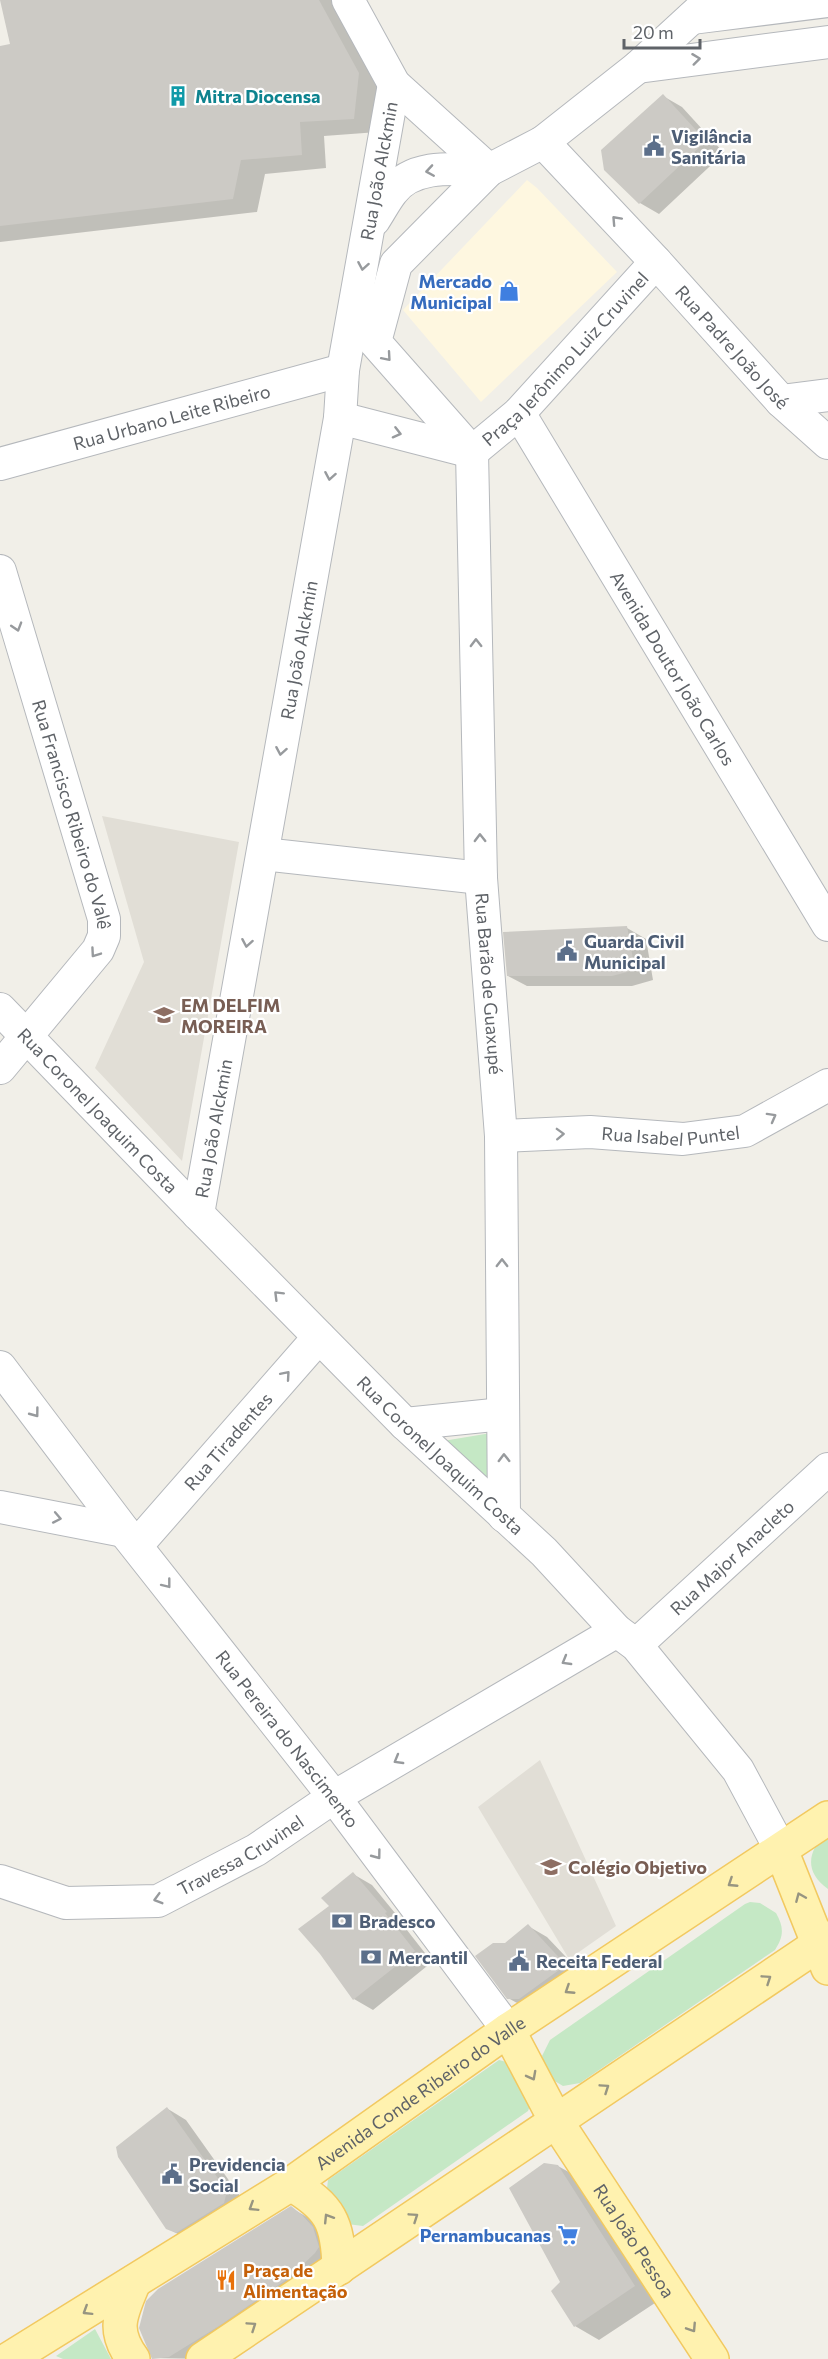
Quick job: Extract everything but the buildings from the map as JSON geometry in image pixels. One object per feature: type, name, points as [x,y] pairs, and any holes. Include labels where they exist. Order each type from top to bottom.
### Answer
[{"type":"main road","name":"Avenida Conde Ribeiro do Valle","points":[[15,2354],[291,2184],[508,2030],[828,1818]]},
{"type":"main road","name":"Rua Coronel Joaquim Costa","points":[[781,1850],[825,1950]]},
{"type":"main road","points":[[203,2359],[556,2121],[825,1950]]},
{"type":"main road","name":"Rua Pereira do Nascimento","points":[[508,2030],[556,2121]]},
{"type":"main road","name":"Rua João Pessoa","points":[[556,2121],[712,2359]]},
{"type":"main road","points":[[291,2184],[314,2198],[332,2222],[338,2243],[339,2268]]},
{"type":"main road","points":[[133,2359],[124,2346],[119,2332],[122,2313],[134,2282]]},
{"type":"street","points":[[348,0],[394,84],[489,170]]},
{"type":"street","points":[[370,228],[393,190],[414,174],[443,169],[489,170],[543,142],[638,67],[702,9],[828,1]]},
{"type":"street","points":[[638,67],[828,42]]},
{"type":"street","name":"Rua João Alckmin","points":[[198,1214],[340,418],[343,370],[394,84]]},
{"type":"street","name":"Rua Padre João José","points":[[543,142],[656,262],[781,401],[824,434]]},
{"type":"street","name":"Praça Jerônimo Luiz Cruvinel","points":[[489,170],[396,264],[375,342],[472,452],[519,413],[656,262]]},
{"type":"street","name":"Rua Urbano Leite Ribeiro","points":[[0,464],[343,370]]},
{"type":"street","points":[[781,401],[828,395]]},
{"type":"street","name":"Avenida Doutor João Carlos","points":[[519,413],[828,925]]},
{"type":"street","points":[[340,418],[472,452]]},
{"type":"street","name":"Rua Barão de Guaxupé","points":[[472,452],[481,878],[501,1136],[504,1516]]},
{"type":"street","name":"Rua Francisco Ribeiro do Valê","points":[[0,571],[104,919],[104,936],[98,950],[0,1068]]},
{"type":"street","points":[[263,854],[481,878]]},
{"type":"street","name":"Rua Coronel Joaquim Costa","points":[[0,1009],[405,1424],[544,1552],[627,1638],[738,1770],[781,1850]]},
{"type":"street","name":"Rua Isabel Puntel","points":[[501,1136],[590,1132],[683,1139],[745,1131],[828,1086]]},
{"type":"street","name":"Rua Tiradentes","points":[[130,1538],[319,1337]]},
{"type":"street","name":"Rua Pereira do Nascimento","points":[[0,1367],[130,1538],[334,1797],[508,2030]]},
{"type":"street","points":[[405,1424],[503,1414]]},
{"type":"street","name":"Rua Major Anacleto","points":[[627,1638],[828,1469]]},
{"type":"street","points":[[0,1507],[130,1538]]},
{"type":"street","name":"Travessa Cruvinel","points":[[0,1881],[66,1903],[112,1904],[158,1901],[256,1850],[334,1797],[627,1638]]},
{"type":"shaded area","name":"Mercado Municipal","points":[[527,180],[617,272],[481,402],[403,310]]},
{"type":"shaded area","name":"EM DELFIM MOREIRA","points":[[102,816],[239,842],[182,1161],[95,1068],[144,962]]},
{"type":"shaded area","name":"Colégio Objetivo","points":[[540,1760],[616,1926],[569,1959],[478,1807]]},
{"type":"green space","points":[[491,1433],[491,1487],[443,1441]]},
{"type":"green space","points":[[828,1831],[828,1889],[815,1875],[811,1860],[816,1846]]},
{"type":"green space","points":[[750,1902],[760,1903],[776,1913],[779,1918],[782,1931],[775,1950],[580,2083],[563,2086],[548,2077],[542,2056],[550,2040]]},
{"type":"green space","points":[[499,2060],[510,2063],[530,2106],[528,2111],[363,2226],[347,2224],[326,2197],[328,2180]]},
{"type":"green space","points":[[95,2329],[111,2359],[63,2359],[56,2356]]},
{"type":"place","name":"Mitra Diocensa","points":[[178,96]]},
{"type":"place","name":"Vigilância Sanitária","points":[[654,146]]},
{"type":"place","name":"Mercado Municipal","points":[[509,291]]},
{"type":"place","name":"Guarda Civil Municipal","points":[[567,951]]},
{"type":"place","name":"EM DELFIM MOREIRA","points":[[164,1015]]},
{"type":"place","name":"Colégio Objetivo","points":[[551,1867]]},
{"type":"place","name":"Bradesco","points":[[342,1921]]},
{"type":"place","name":"Mercantil","points":[[371,1957]]},
{"type":"place","name":"Receita Federal","points":[[519,1961]]},
{"type":"place","name":"Previdencia Social","points":[[172,2174]]},
{"type":"place","name":"Pernambucanas","points":[[568,2235]]},
{"type":"place","name":"Praça de Alimentação","points":[[226,2280]]}]
